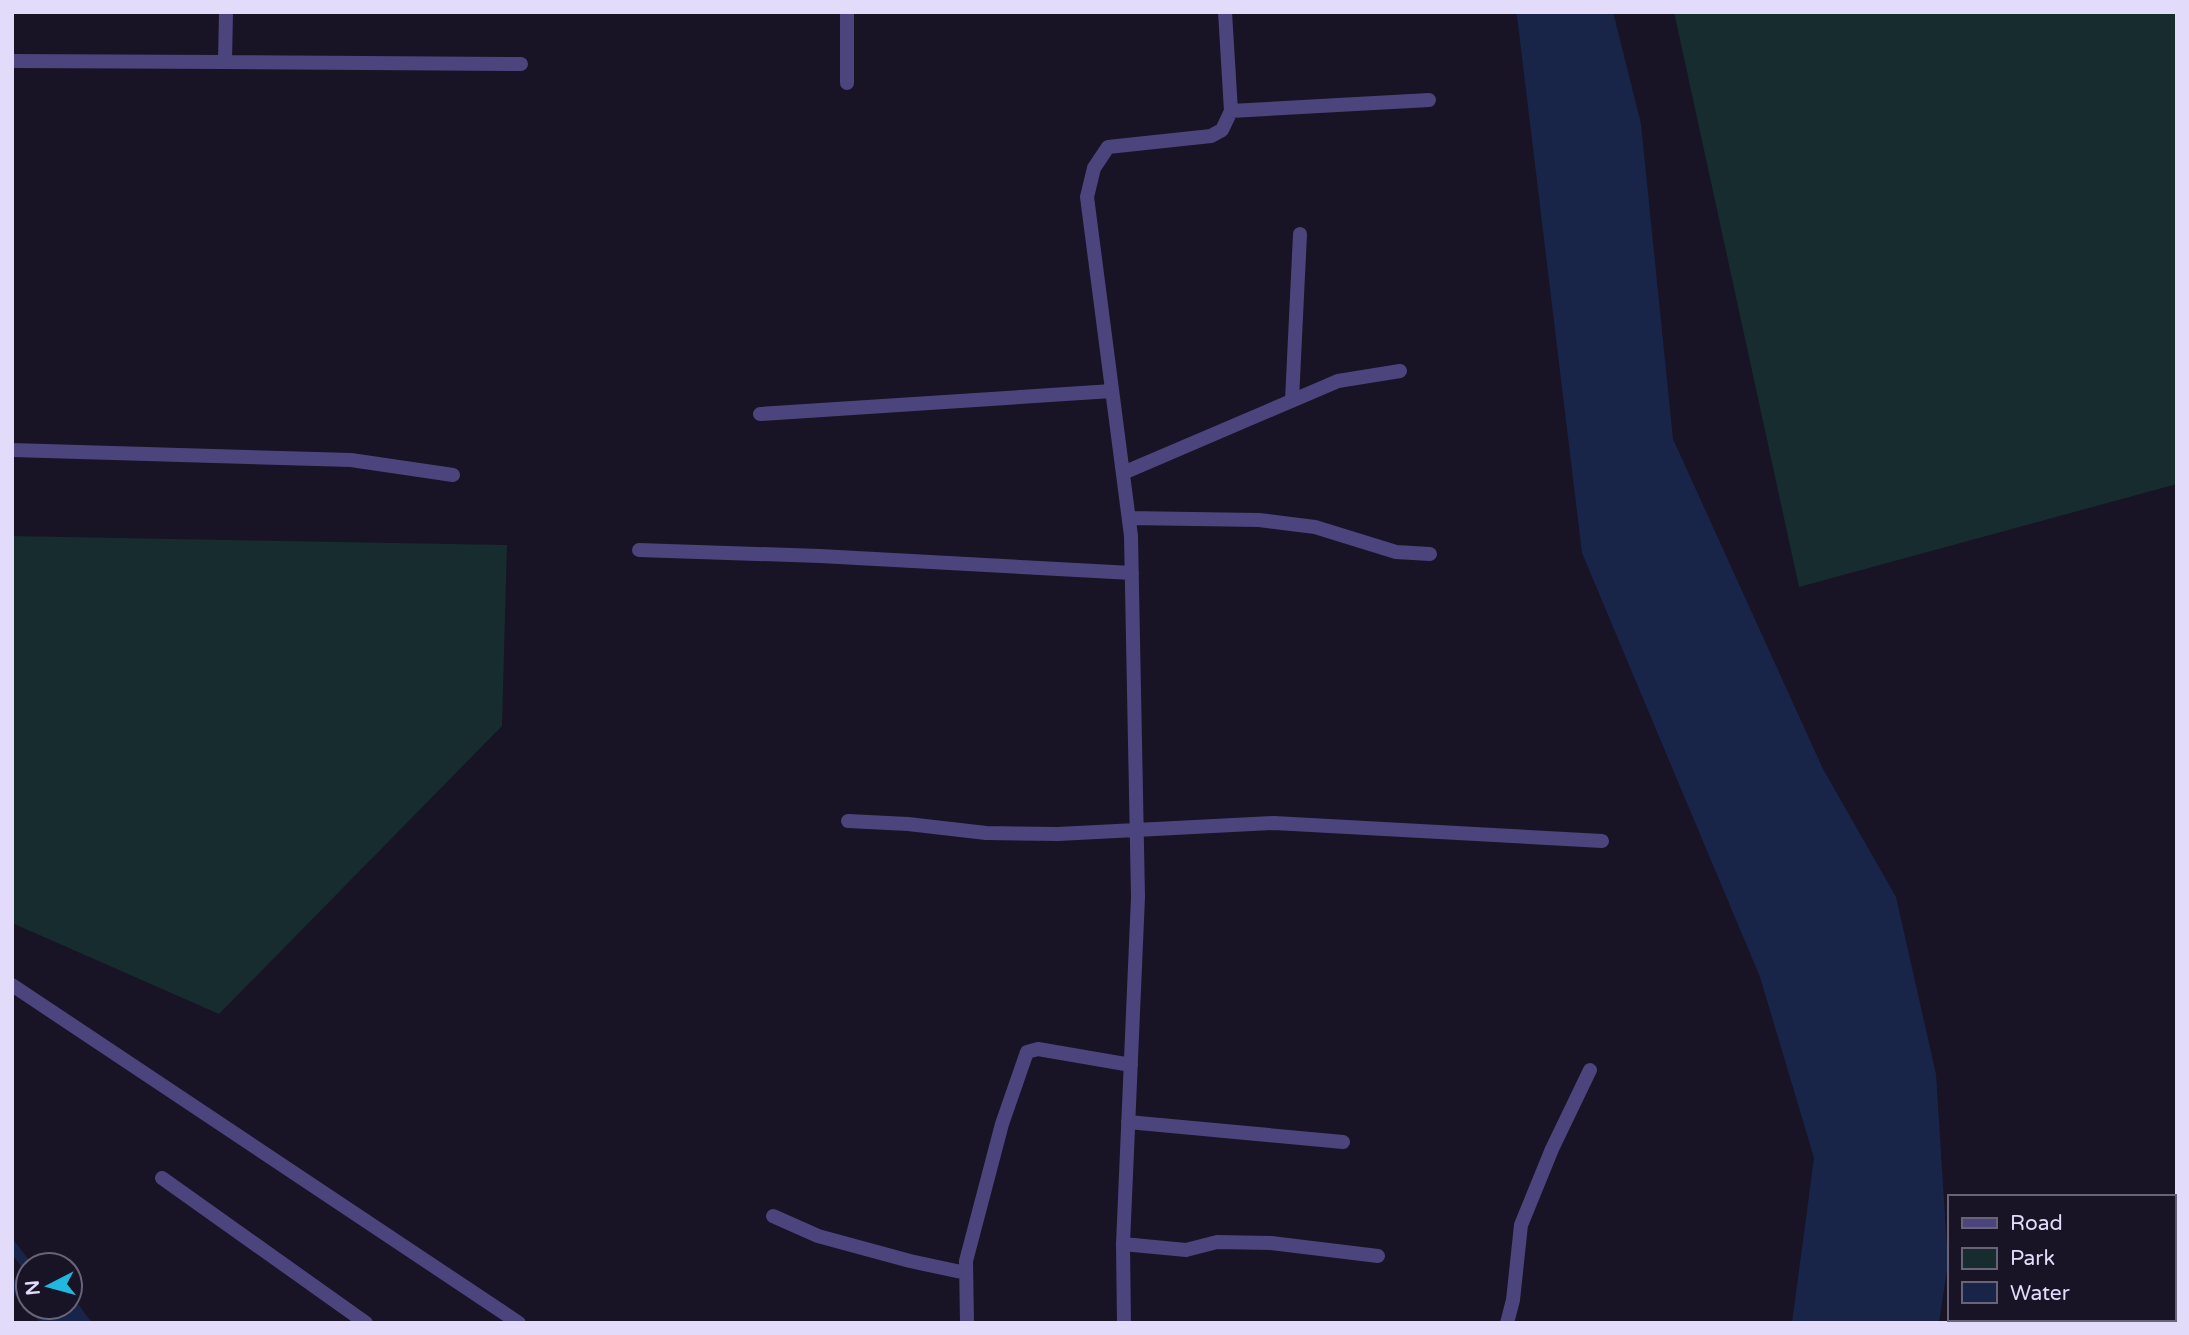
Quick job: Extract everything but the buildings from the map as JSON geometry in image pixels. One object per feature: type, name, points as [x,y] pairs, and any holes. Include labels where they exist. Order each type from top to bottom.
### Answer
[{"type":"street","points":[[225,62],[226,12]]},
{"type":"street","points":[[847,12],[847,83]]},
{"type":"street","points":[[1124,1323],[1123,1244],[1138,897],[1132,573],[1129,518],[1087,197],[1094,168],[1108,147],[1211,136],[1222,130],[1231,111],[1226,12]]},
{"type":"street","points":[[12,61],[522,64]]},
{"type":"street","points":[[1231,111],[1429,100]]},
{"type":"street","points":[[1292,400],[1300,234]]},
{"type":"street","points":[[1123,473],[1338,381],[1401,371]]},
{"type":"street","points":[[760,414],[1112,391]]},
{"type":"street","points":[[12,450],[351,460],[453,475]]},
{"type":"street","points":[[1129,518],[1259,520],[1315,527],[1396,552],[1430,554]]},
{"type":"street","points":[[639,550],[820,556],[1132,573]]},
{"type":"street","points":[[848,821],[908,824],[986,833],[1058,834],[1274,824],[1602,841]]},
{"type":"street","points":[[12,985],[519,1323]]},
{"type":"street","points":[[967,1323],[966,1261],[1002,1124],[1027,1052],[1038,1049],[1131,1065]]},
{"type":"street","points":[[1507,1323],[1513,1300],[1521,1225],[1552,1149],[1590,1070]]},
{"type":"street","points":[[1128,1122],[1343,1142]]},
{"type":"street","points":[[162,1178],[366,1323]]},
{"type":"street","points":[[773,1216],[818,1236],[966,1273]]},
{"type":"street","points":[[1123,1244],[1186,1250],[1217,1242],[1271,1243],[1378,1256]]},
{"type":"green space","points":[[1674,12],[2177,12],[2177,484],[1799,587]]},
{"type":"green space","points":[[12,536],[507,545],[502,726],[219,1014],[12,923]]},
{"type":"green space","points":[[2175,1214],[2177,1323],[2006,1323],[2175,1321]]},
{"type":"water","points":[[1515,12],[1613,12],[1641,124],[1673,439],[1823,769],[1896,897],[1936,1074],[1948,1263],[1939,1323],[1792,1323],[1814,1158],[1760,977],[1582,553]]},
{"type":"water","points":[[84,1312],[92,1323],[39,1321],[84,1321]]},
{"type":"waterway","points":[[12,1246],[16,1251]]}]
